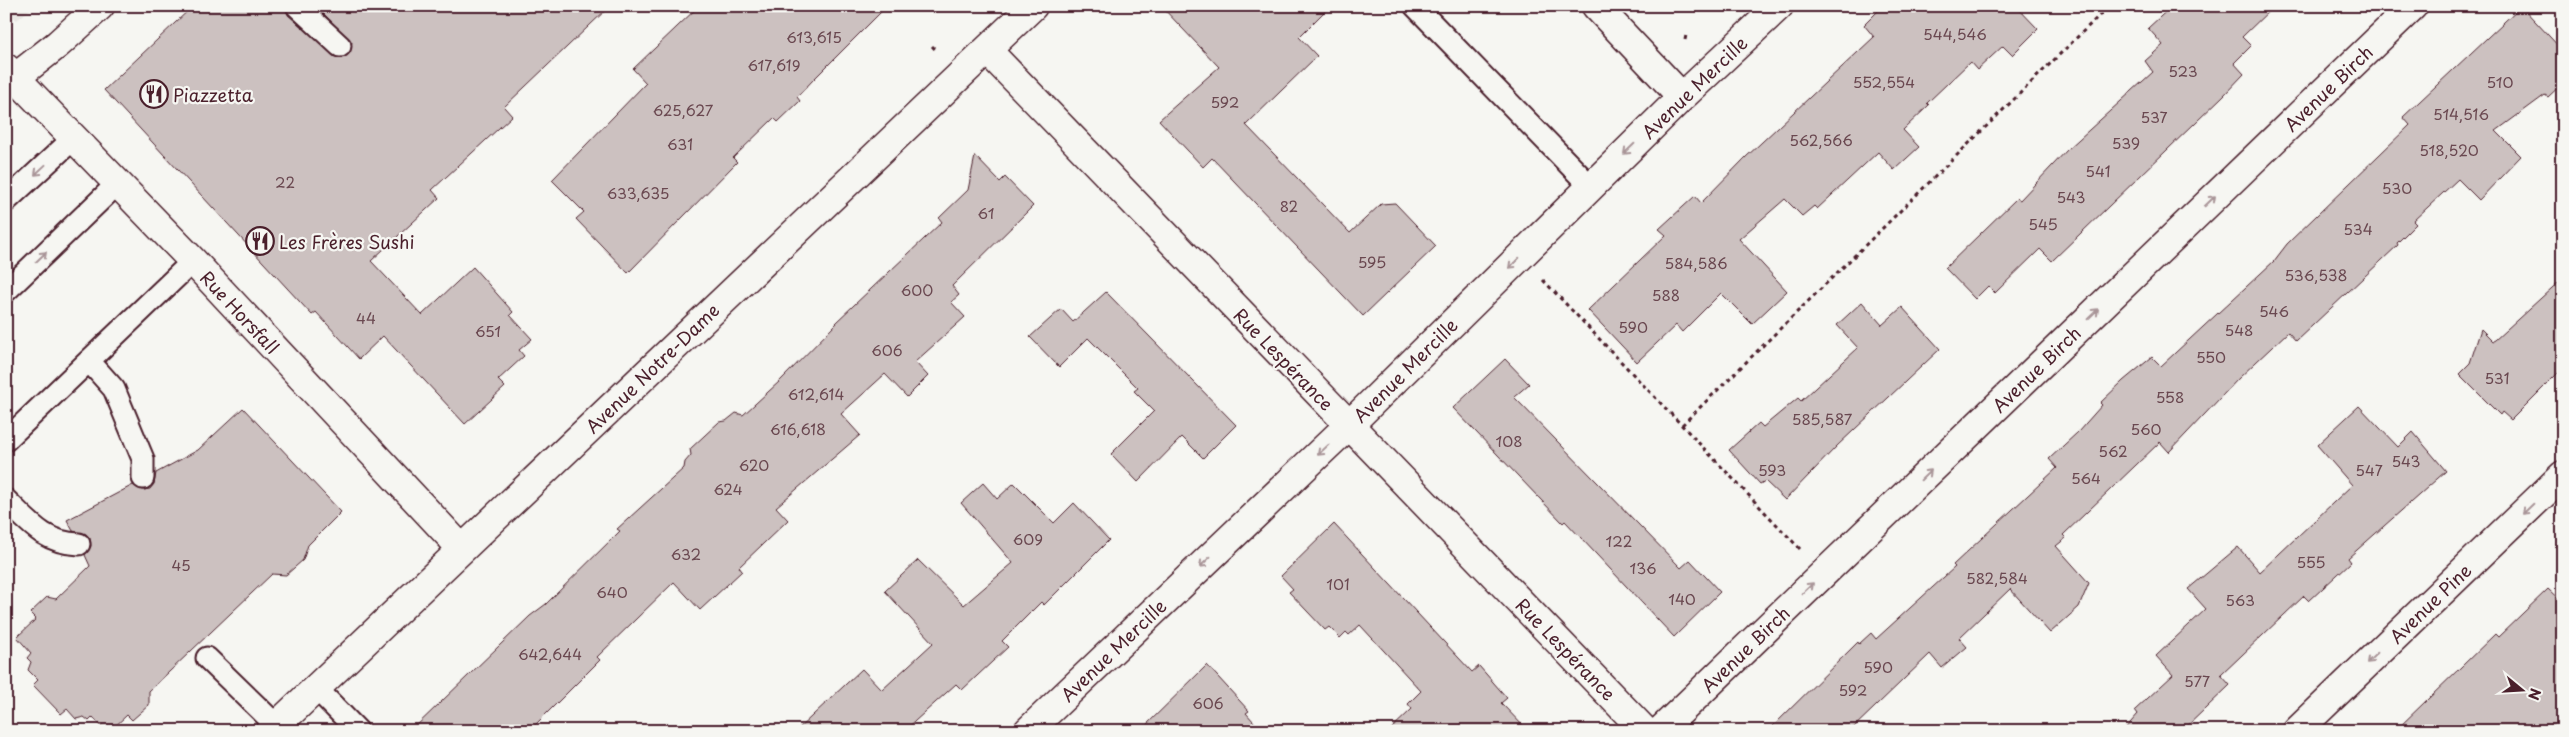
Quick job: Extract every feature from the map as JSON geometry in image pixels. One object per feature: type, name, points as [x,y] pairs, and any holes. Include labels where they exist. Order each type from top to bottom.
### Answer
[{"type":"street","points":[[9,77],[100,6]]},
{"type":"street","name":"Avenue Notre-Dame","points":[[274,728],[1034,6]]},
{"type":"street","points":[[1596,6],[1682,97]]},
{"type":"street","name":"Avenue Mercille","points":[[1028,731],[1348,426],[1682,97],[1779,6]]},
{"type":"street","name":"Avenue Birch","points":[[1660,731],[2413,6]]},
{"type":"street","name":"Rue Lespérance","points":[[987,50],[1348,426],[1645,731]]},
{"type":"street","name":"Rue Horsfall","points":[[9,77],[74,138],[193,261],[462,549]]},
{"type":"street","name":"Avenue Pine","points":[[2296,731],[2563,476]]},
{"type":"lane","points":[[298,6],[340,46]]},
{"type":"lane","points":[[1415,6],[1591,186]]},
{"type":"lane","points":[[6,201],[74,138]]},
{"type":"lane","points":[[6,291],[118,183]]},
{"type":"lane","points":[[6,440],[193,261]]},
{"type":"lane","points":[[89,361],[114,390],[144,459],[143,478]]},
{"type":"lane","points":[[6,500],[43,535],[62,544],[79,544]]},
{"type":"lane","points":[[207,658],[274,728]]},
{"type":"lane","points":[[316,688],[358,731]]},
{"type":"path","points":[[1682,426],[2109,6]]},
{"type":"path","points":[[1686,35],[1686,40]]},
{"type":"path","points":[[1539,276],[1802,552]]},
{"type":"shaded area","points":[[6,6],[34,6],[17,20],[6,11]]},
{"type":"building","points":[[193,6],[285,6],[288,15],[338,58],[349,54],[352,42],[316,6],[610,6],[504,107],[512,116],[432,190],[439,198],[371,261],[422,315],[473,267],[513,312],[510,315],[532,339],[519,350],[524,356],[498,380],[505,387],[465,424],[383,336],[359,359],[316,312],[312,315],[104,90]]},
{"type":"building","points":[[699,6],[887,6],[797,97],[800,101],[778,122],[774,118],[733,158],[737,162],[628,273],[576,219],[584,212],[552,180],[646,83],[633,69]]},
{"type":"building","points":[[1161,6],[1330,6],[1299,37],[1317,56],[1246,125],[1350,233],[1381,204],[1395,203],[1436,246],[1363,316],[1212,158],[1203,167],[1159,120],[1219,67]]},
{"type":"building","points":[[1883,6],[2016,6],[2038,29],[2012,55],[2003,46],[1977,70],[1970,62],[1927,103],[1929,105],[1903,130],[1919,147],[1894,170],[1878,152],[1817,209],[1814,206],[1802,216],[1785,199],[1739,239],[1787,291],[1752,324],[1721,293],[1682,332],[1676,325],[1637,362],[1588,310],[1666,235],[1659,229],[1695,196],[1701,203],[1746,157],[1874,37],[1864,25]]},
{"type":"building","points":[[2172,6],[2274,6],[2242,37],[2251,46],[2234,63],[2244,74],[2224,95],[2052,261],[2040,249],[1995,293],[1988,286],[1975,299],[1945,268],[2017,198],[2020,200],[2068,149],[2153,72],[2145,61],[2163,45],[2148,28]]},
{"type":"building","points":[[2521,6],[2563,51],[2563,83],[2548,97],[2545,95],[2496,131],[2521,156],[2479,200],[2458,179],[2413,221],[2416,224],[2397,243],[2398,245],[2296,341],[2288,332],[2239,378],[2169,452],[2160,442],[2063,535],[2066,538],[2056,546],[2089,583],[2079,607],[2050,633],[2010,589],[1959,638],[1967,647],[1942,668],[1930,654],[1850,731],[1768,731],[1858,642],[1859,644],[1871,633],[1876,639],[1955,567],[1953,565],[2057,468],[2049,459],[2078,432],[2102,405],[2100,403],[2123,381],[2152,357],[2161,366],[2274,261],[2287,244],[2410,125],[2403,117]]},
{"type":"building","points":[[975,156],[1000,182],[1005,177],[1033,206],[952,286],[959,295],[951,302],[965,317],[915,362],[928,376],[907,397],[885,374],[841,414],[860,435],[776,507],[788,520],[739,567],[742,571],[700,610],[674,582],[597,657],[600,660],[529,731],[411,731],[530,616],[546,604],[620,531],[617,529],[684,468],[685,462],[691,455],[690,449],[719,422],[726,421],[736,413],[743,415],[780,381],[836,322],[942,222],[939,218],[968,190]]},
{"type":"building","points":[[2563,278],[2563,368],[2511,420],[2502,412],[2500,415],[2459,374],[2470,363],[2481,329],[2493,341],[2495,340]]},
{"type":"building","points":[[1106,292],[1236,425],[1203,458],[1182,437],[1138,482],[1111,454],[1154,411],[1134,391],[1138,388],[1088,338],[1059,367],[1030,337],[1061,309],[1073,322]]},
{"type":"building","points":[[1862,302],[1882,325],[1902,307],[1940,349],[1837,446],[1785,500],[1765,481],[1760,484],[1729,450],[1759,423],[1763,427],[1798,398],[1801,401],[1858,348],[1837,325]]},
{"type":"building","points":[[1505,359],[1529,384],[1514,397],[1681,568],[1690,560],[1720,592],[1674,637],[1565,521],[1563,523],[1453,408]]},
{"type":"building","points":[[2359,406],[2398,447],[2413,432],[2446,471],[2348,558],[2351,562],[2309,601],[2304,596],[2221,675],[2230,685],[2182,731],[2123,731],[2138,714],[2135,710],[2173,675],[2156,656],[2206,609],[2188,589],[2238,547],[2260,572],[2352,485],[2317,445]]},
{"type":"building","points":[[243,408],[341,512],[308,545],[303,560],[286,575],[272,574],[149,691],[149,705],[132,720],[127,715],[110,731],[106,731],[93,717],[89,721],[84,717],[76,719],[67,709],[61,714],[33,685],[38,680],[28,670],[31,662],[27,658],[31,653],[17,637],[36,619],[30,613],[47,597],[56,599],[90,566],[85,555],[91,546],[90,538],[86,534],[73,531],[67,520],[133,485],[143,490],[150,489],[154,484],[156,473],[198,450]]},
{"type":"building","points":[[983,483],[997,499],[1014,483],[1054,523],[1074,503],[1109,540],[1044,605],[1041,602],[1002,641],[1008,647],[962,690],[956,684],[904,731],[796,731],[862,669],[882,690],[933,643],[885,591],[918,560],[964,605],[1013,563],[961,503]]},
{"type":"building","points":[[1334,524],[1472,672],[1479,666],[1507,698],[1501,703],[1528,731],[1389,731],[1412,709],[1408,704],[1421,691],[1360,625],[1349,635],[1346,632],[1340,638],[1329,627],[1325,630],[1289,592],[1293,589],[1281,576]]},
{"type":"building","points":[[2548,589],[2563,603],[2563,731],[2395,731],[2495,634],[2498,637]]},
{"type":"building","points":[[1207,665],[1249,711],[1246,713],[1262,731],[1140,731]]},
{"type":"place","name":"Piazzetta","points":[[154,94]]},
{"type":"place","name":"Les Frères Sushi","points":[[260,241]]}]
